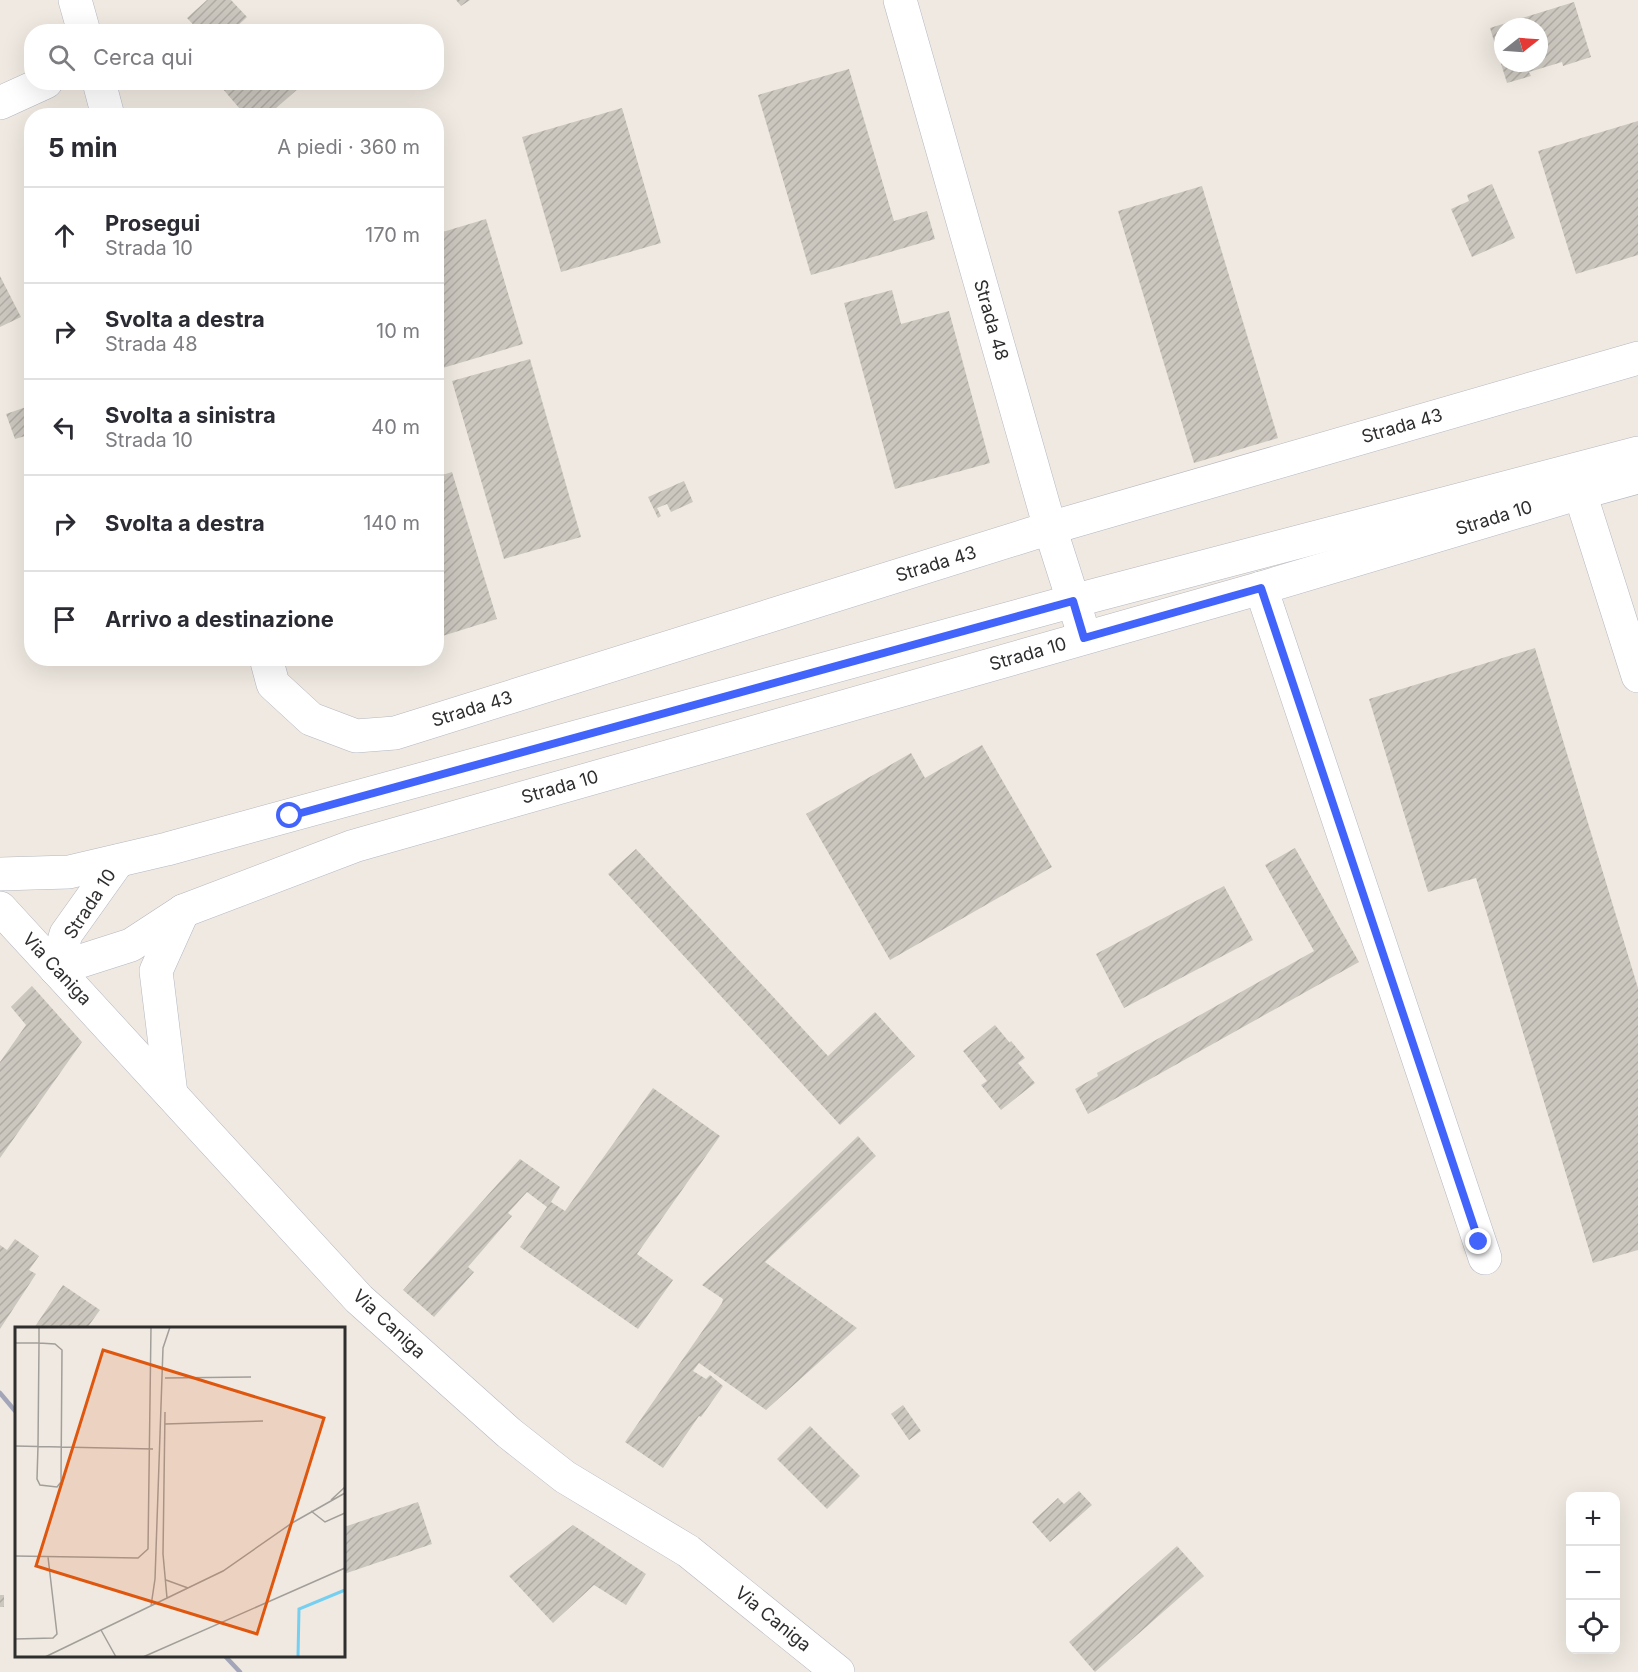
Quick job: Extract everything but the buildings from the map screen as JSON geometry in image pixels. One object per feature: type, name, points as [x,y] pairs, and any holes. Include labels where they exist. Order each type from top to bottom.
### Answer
[{"type":"street","points":[[75,0],[82,24]]},
{"type":"street","name":"Strada 48","points":[[900,0],[1050,528],[1084,638]]},
{"type":"street","points":[[0,103],[28,90]]},
{"type":"street","points":[[101,90],[106,108]]},
{"type":"street","name":"Strada 43","points":[[268,666],[273,684],[310,719],[356,736],[394,733],[1050,528],[1638,358]]},
{"type":"street","name":"Strada 10","points":[[56,969],[66,934],[118,861],[1073,601],[1638,453]]},
{"type":"street","name":"Strada 10","points":[[56,969],[131,945],[183,911],[354,846],[1261,588],[1638,477]]},
{"type":"street","points":[[1580,493],[1638,676]]},
{"type":"street","points":[[1261,588],[1485,1258]]},
{"type":"street","points":[[0,874],[69,872],[118,861]]},
{"type":"street","name":"Via Caniga","points":[[0,908],[360,1299],[509,1433],[565,1477],[688,1551],[838,1672]]},
{"type":"street","points":[[171,1094],[156,971],[183,911]]},
{"type":"railway","points":[[0,1393],[15,1411]]},
{"type":"railway","points":[[226,1657],[240,1672]]},
{"type":"route","points":[[290,816],[1073,601],[1084,638],[1261,588],[1479,1242]]}]
